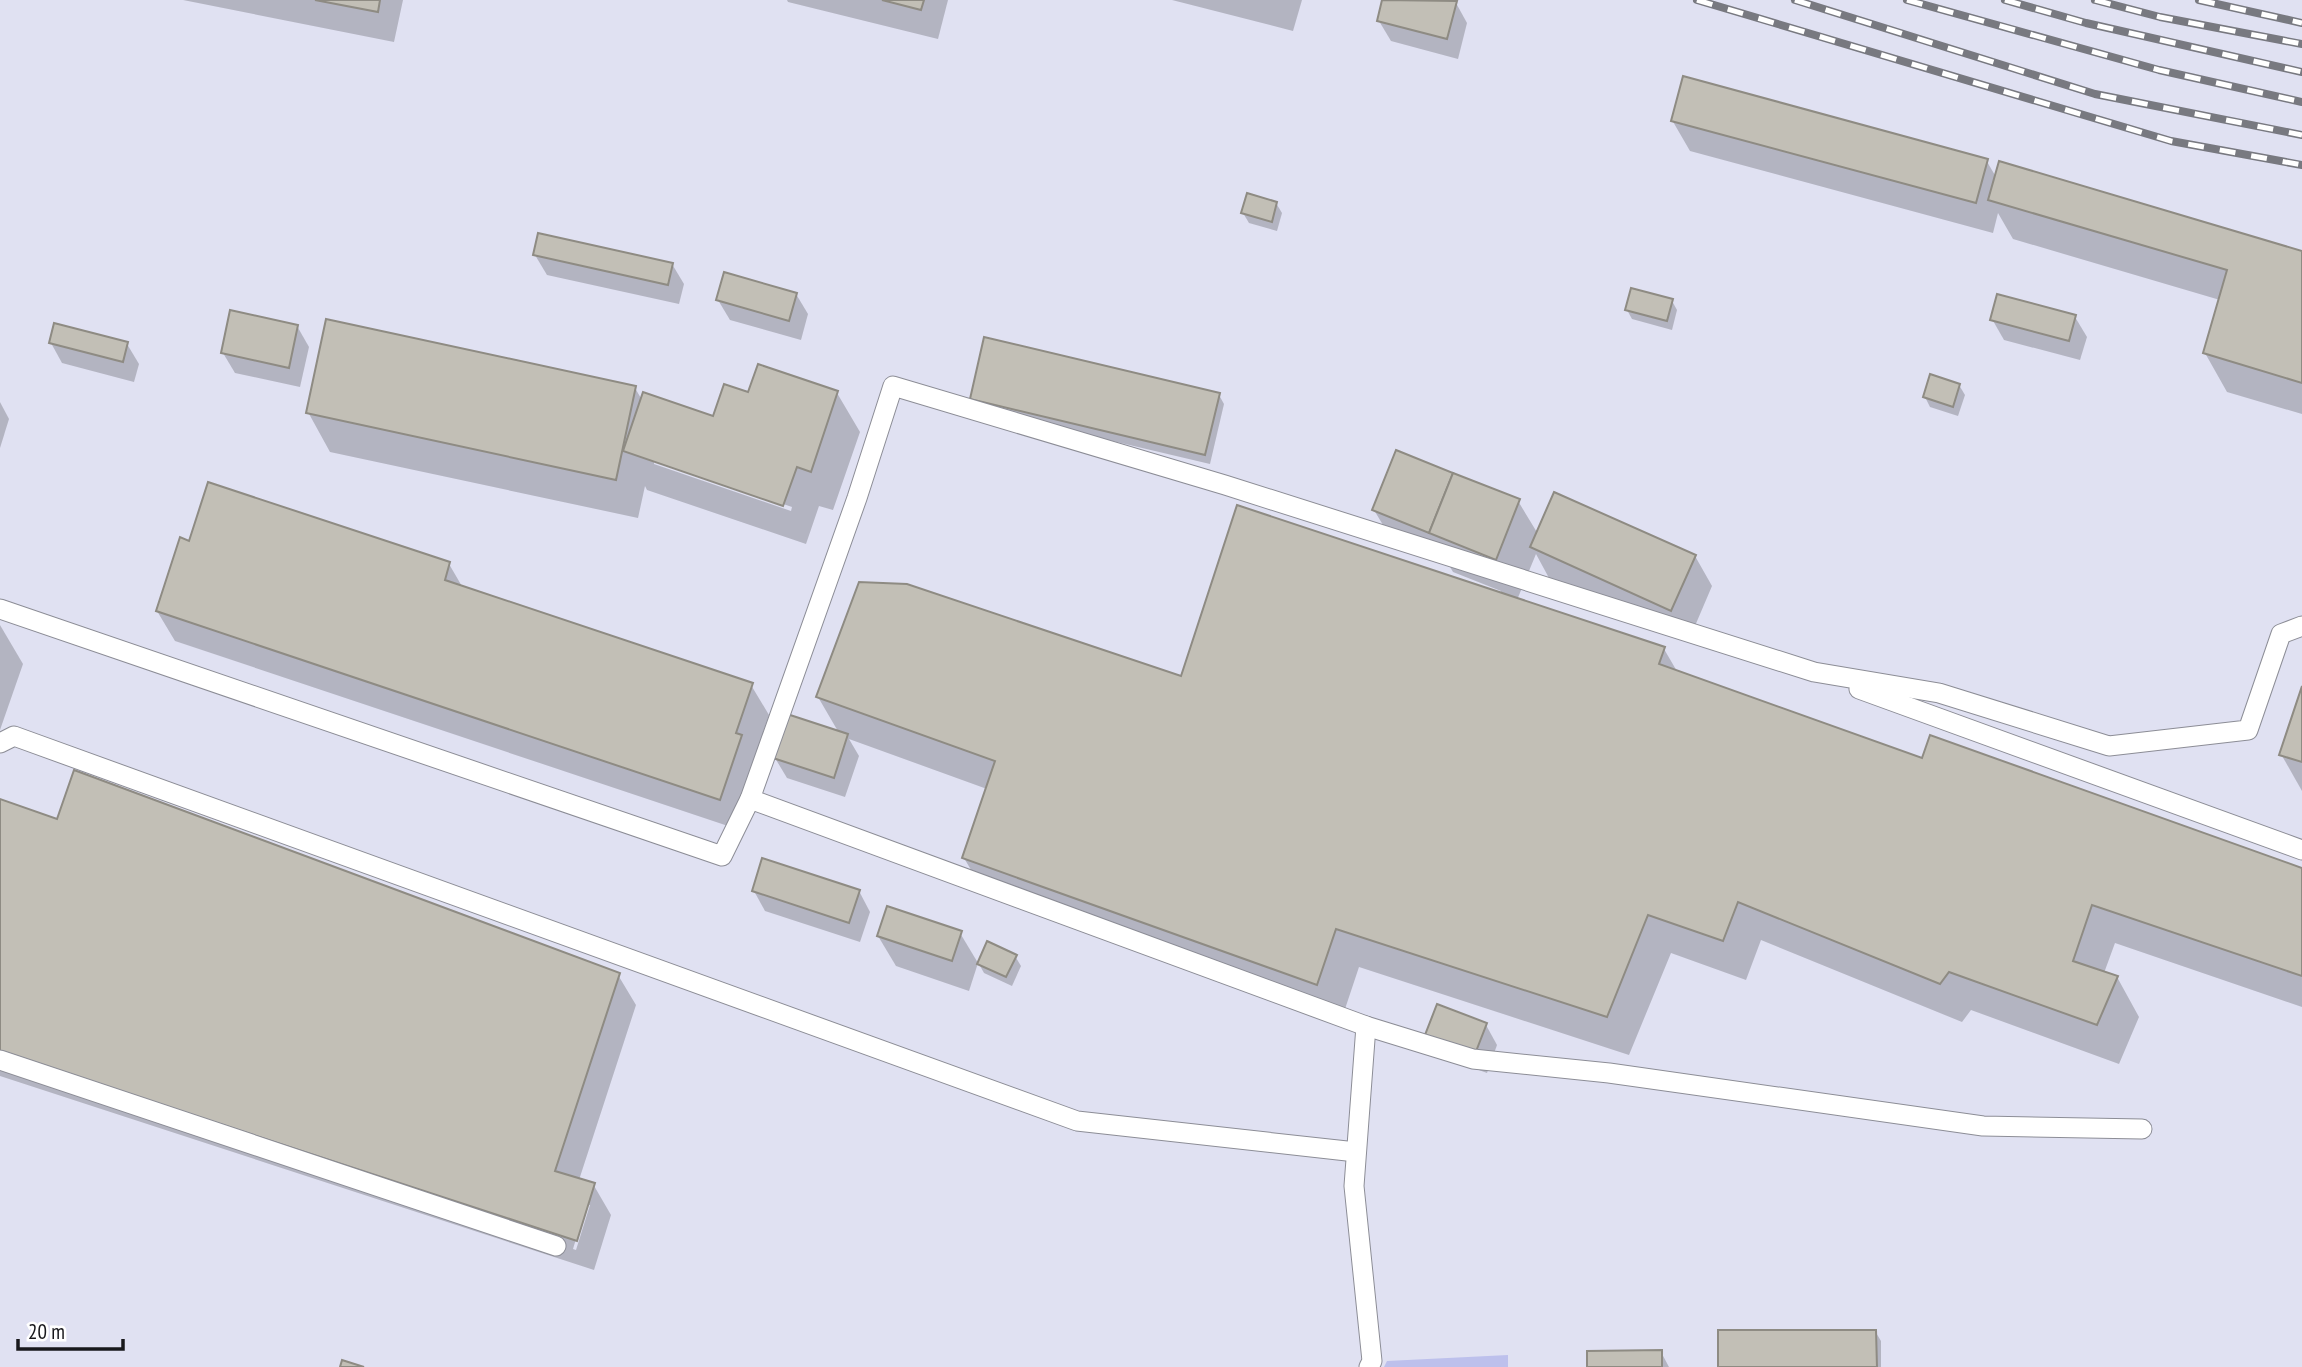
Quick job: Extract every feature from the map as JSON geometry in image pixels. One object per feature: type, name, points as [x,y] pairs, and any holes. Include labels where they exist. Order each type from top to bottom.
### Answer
[{"type":"lane","points":[[0,608],[722,856],[750,799],[857,498],[893,386],[1224,485],[1814,672],[2302,849]]},
{"type":"lane","points":[[1814,672],[1939,693],[2109,746],[2248,730],[2280,634],[2302,626]]},
{"type":"lane","points":[[0,743],[14,736],[1077,1121],[1356,1152]]},
{"type":"lane","points":[[750,799],[1366,1026],[1473,1059],[1609,1073],[1983,1126],[2142,1129]]},
{"type":"lane","points":[[1366,1026],[1354,1186],[1372,1361],[1369,1367]]},
{"type":"lane","points":[[0,1059],[556,1246]]},
{"type":"shaded area","points":[[0,0],[2302,0],[2302,1367],[0,1367]]},
{"type":"shaded area","points":[[1508,1355],[1508,1367],[1384,1367],[1387,1361]]},
{"type":"building","points":[[315,0],[380,0],[378,12]]},
{"type":"building","points":[[882,0],[924,0],[921,10]]},
{"type":"building","points":[[1382,0],[1457,1],[1447,39],[1377,21]]},
{"type":"building","points":[[1683,76],[1988,159],[1976,203],[1671,121]]},
{"type":"building","points":[[1999,161],[2302,251],[2302,383],[2203,353],[2227,270],[1988,200]]},
{"type":"building","points":[[1247,193],[1277,202],[1272,222],[1241,213]]},
{"type":"building","points":[[538,233],[673,263],[668,285],[533,255]]},
{"type":"building","points":[[724,272],[797,293],[789,321],[716,300]]},
{"type":"building","points":[[1631,288],[1673,299],[1667,321],[1625,310]]},
{"type":"building","points":[[1997,294],[2076,315],[2069,341],[1990,320]]},
{"type":"building","points":[[230,310],[298,325],[289,368],[221,353]]},
{"type":"building","points":[[326,319],[636,386],[616,480],[306,413]]},
{"type":"building","points":[[54,323],[128,342],[123,362],[49,343]]},
{"type":"building","points":[[984,337],[1220,393],[1205,455],[970,399]]},
{"type":"building","points":[[758,364],[838,391],[811,472],[797,467],[783,506],[623,451],[643,392],[713,416],[724,384],[748,392]]},
{"type":"building","points":[[1930,374],[1960,384],[1953,407],[1923,397]]},
{"type":"building","points":[[1396,450],[1453,473],[1429,533],[1372,510]]},
{"type":"building","points":[[1453,473],[1520,499],[1496,560],[1429,533]]},
{"type":"building","points":[[208,482],[450,562],[445,580],[753,683],[736,733],[742,735],[720,800],[156,611],[180,537],[189,541]]},
{"type":"building","points":[[1554,492],[1696,555],[1671,611],[1530,547]]},
{"type":"building","points":[[1237,505],[1665,647],[1659,664],[1922,758],[1930,735],[2302,868],[2302,976],[2092,905],[2073,961],[2118,976],[2097,1025],[1949,972],[1940,984],[1738,902],[1723,941],[1648,915],[1607,1017],[1336,929],[1317,985],[962,858],[995,761],[816,697],[859,582],[907,584],[1181,676]]},
{"type":"building","points":[[2302,686],[2302,762],[2279,755]]},
{"type":"building","points":[[787,714],[848,734],[834,778],[773,758]]},
{"type":"building","points":[[74,770],[620,973],[555,1171],[595,1183],[577,1241],[0,1052],[0,799],[57,819]]},
{"type":"building","points":[[762,858],[860,890],[849,923],[752,891]]},
{"type":"building","points":[[887,906],[962,931],[952,961],[877,936]]},
{"type":"building","points":[[987,941],[1017,955],[1006,977],[977,964]]},
{"type":"building","points":[[1437,1004],[1487,1023],[1475,1054],[1425,1035]]},
{"type":"building","points":[[1718,1330],[1876,1330],[1877,1367],[1718,1367]]},
{"type":"building","points":[[1662,1350],[1662,1367],[1587,1367],[1587,1351]]},
{"type":"building","points":[[342,1360],[364,1367],[340,1367]]},
{"type":"railway","points":[[1697,0],[2171,141],[2302,165]]},
{"type":"railway","points":[[1795,0],[2095,94],[2302,135]]},
{"type":"railway","points":[[1907,0],[2159,70],[2302,102]]},
{"type":"railway","points":[[2005,0],[2086,23],[2302,72]]},
{"type":"railway","points":[[2095,0],[2160,17],[2302,44]]},
{"type":"railway","points":[[2199,0],[2302,23]]}]
